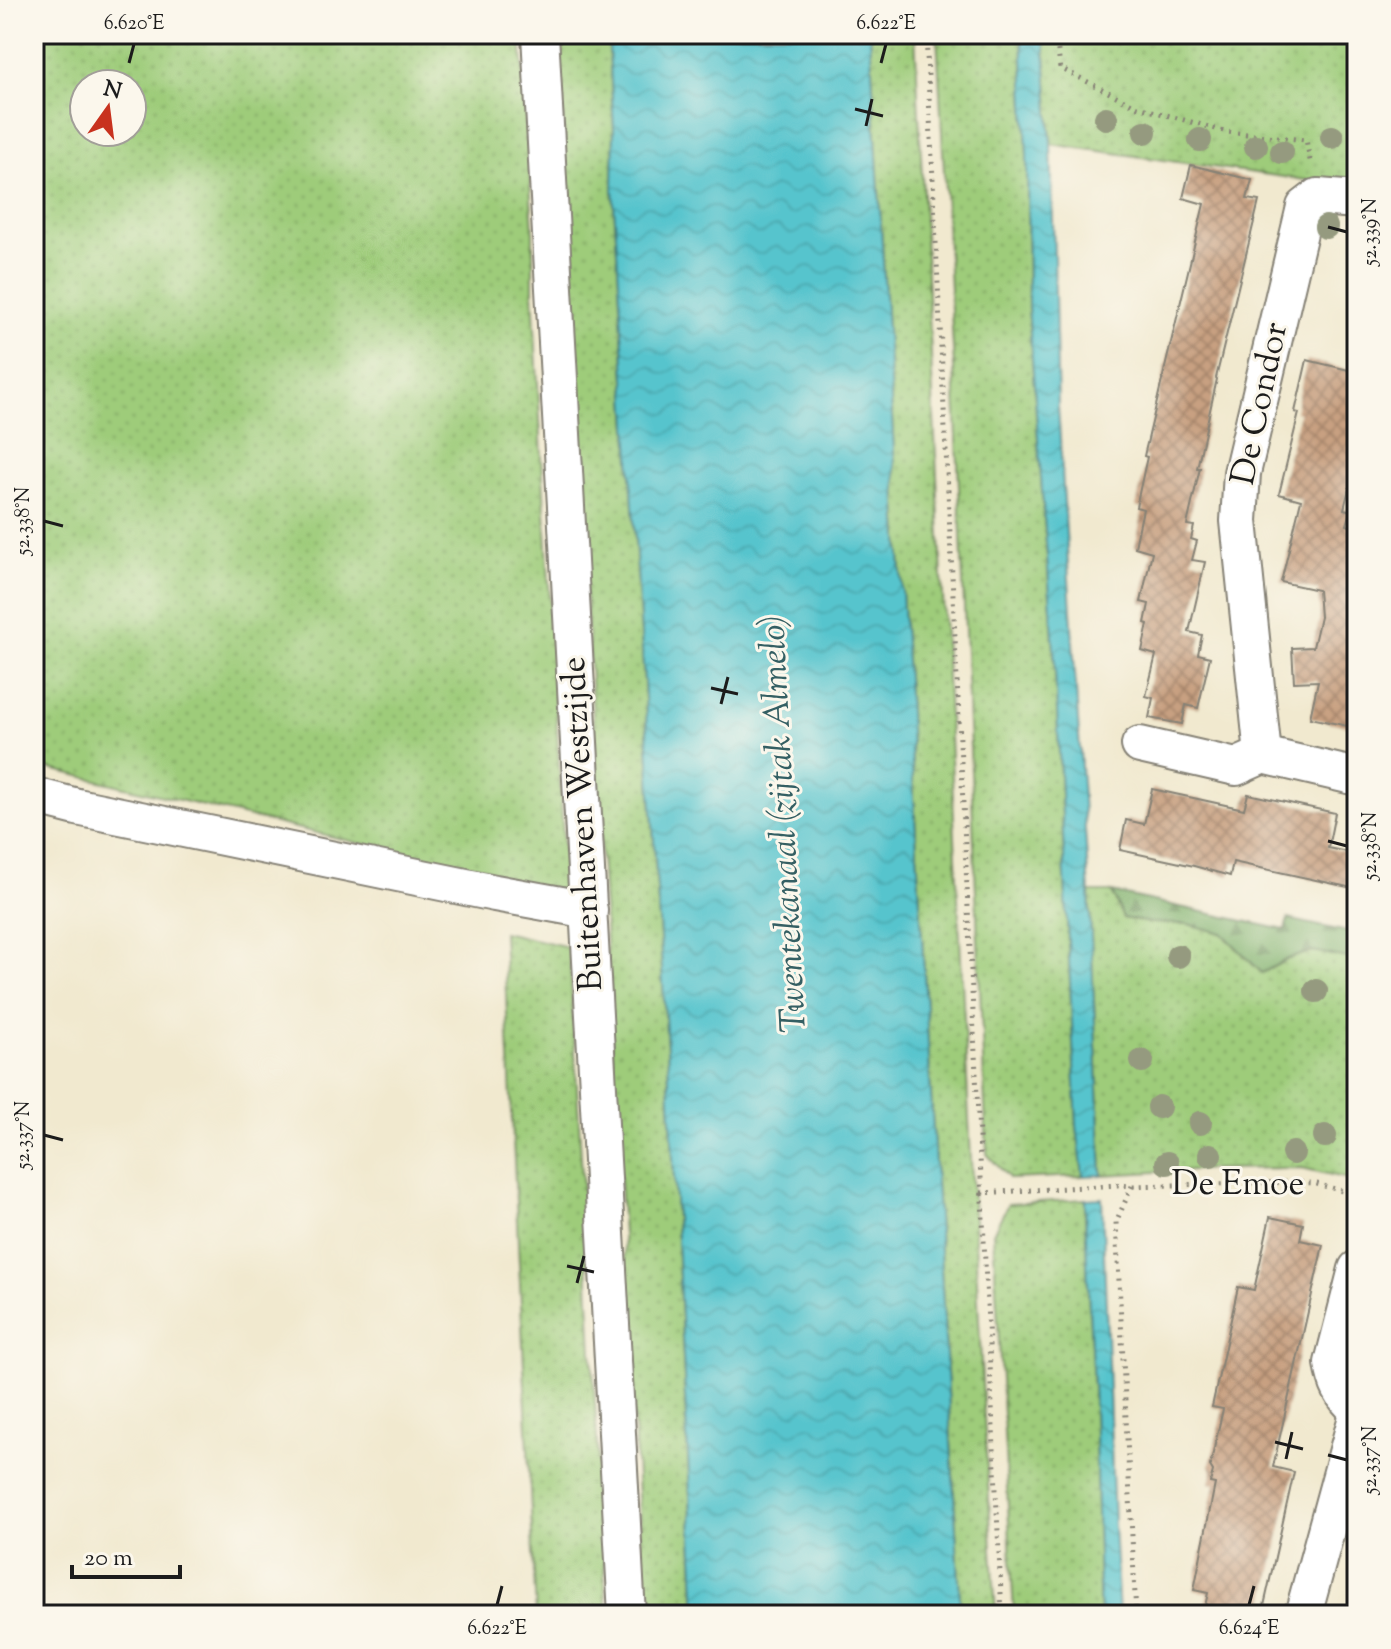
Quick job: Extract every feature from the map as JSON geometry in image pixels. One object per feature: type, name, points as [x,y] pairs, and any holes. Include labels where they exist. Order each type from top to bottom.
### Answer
[{"type":"street","name":"Buitenhaven Westzijde","points":[[540,34],[627,1615]]},
{"type":"street","points":[[1318,197],[1357,200]]},
{"type":"street","name":"De Condor","points":[[1263,755],[1239,521],[1242,473],[1305,207],[1318,197]]},
{"type":"street","points":[[1140,745],[1236,767],[1263,755],[1357,777]]},
{"type":"street","points":[[34,796],[589,910]]},
{"type":"street","points":[[1357,1269],[1333,1363],[1343,1397],[1357,1409]]},
{"type":"street","points":[[1303,1615],[1357,1417]]},
{"type":"path","points":[[926,34],[1002,1615]]},
{"type":"path","points":[[1056,34],[1060,68],[1138,107],[1227,132],[1306,140],[1318,197]]},
{"type":"path","name":"De Emoe","points":[[981,1193],[1061,1187],[1294,1182],[1313,1183],[1357,1195]]},
{"type":"path","points":[[1132,1186],[1116,1222],[1136,1615]]},
{"type":"green space","points":[[34,34],[521,34],[566,893],[34,765]]},
{"type":"green space","points":[[558,34],[608,34],[614,129],[613,188],[669,1080],[696,1615],[645,1615],[567,267],[569,224]]},
{"type":"green space","points":[[870,34],[915,34],[996,1615],[961,1615]]},
{"type":"green space","points":[[937,34],[1022,34],[1028,307],[1054,649],[1077,1126],[1083,1176],[1010,1179],[987,1154]]},
{"type":"green space","points":[[1044,34],[1357,34],[1357,185],[1051,144]]},
{"type":"green space","points":[[1089,892],[1112,892],[1123,918],[1150,923],[1188,924],[1222,933],[1262,973],[1288,959],[1313,951],[1357,960],[1357,1181],[1302,1168],[1102,1175]]},
{"type":"green space","points":[[1112,892],[1285,930],[1288,919],[1357,934],[1357,960],[1313,951],[1288,959],[1262,973],[1222,933],[1188,924],[1150,923],[1123,918]]},
{"type":"green space","points":[[503,932],[569,947],[607,1615],[536,1615]]},
{"type":"green space","points":[[1085,1199],[1100,1615],[1014,1615],[993,1233],[1008,1204]]},
{"type":"water","name":"Twentekanaal (zijtak Almelo)","points":[[608,34],[870,34],[961,1615],[696,1615],[669,1080],[613,188],[614,129]]},
{"type":"water","points":[[1022,34],[1044,34],[1051,144],[1058,407],[1089,892],[1102,1175],[1083,1176],[1077,1126],[1054,649],[1028,307]]},
{"type":"water","points":[[1102,1198],[1119,1615],[1100,1615],[1085,1199]]},
{"type":"building","points":[[1191,165],[1252,180],[1247,199],[1259,201],[1216,378],[1187,525],[1194,526],[1191,539],[1197,541],[1192,560],[1205,562],[1189,632],[1202,635],[1198,654],[1210,657],[1198,708],[1186,705],[1182,724],[1149,718],[1153,698],[1146,696],[1156,655],[1142,651],[1149,604],[1141,602],[1152,552],[1135,547],[1143,509],[1136,507],[1147,457],[1144,456],[1204,204],[1183,198]]},
{"type":"building","points":[[1307,360],[1357,372],[1357,456],[1344,509],[1351,511],[1347,525],[1357,528],[1357,641],[1349,674],[1357,677],[1357,728],[1310,718],[1318,681],[1294,682],[1292,648],[1313,647],[1320,617],[1318,590],[1281,582],[1301,500],[1279,494],[1299,413],[1295,412]]},
{"type":"building","points":[[1152,789],[1244,809],[1248,794],[1335,813],[1328,848],[1357,854],[1357,889],[1233,862],[1230,876],[1120,850],[1126,820],[1144,824]]},
{"type":"building","points":[[1270,1217],[1303,1224],[1300,1240],[1323,1245],[1273,1467],[1294,1472],[1262,1615],[1203,1615],[1208,1593],[1194,1590],[1215,1484],[1210,1483],[1213,1471],[1210,1466],[1223,1409],[1212,1407],[1238,1287],[1254,1290]]}]
